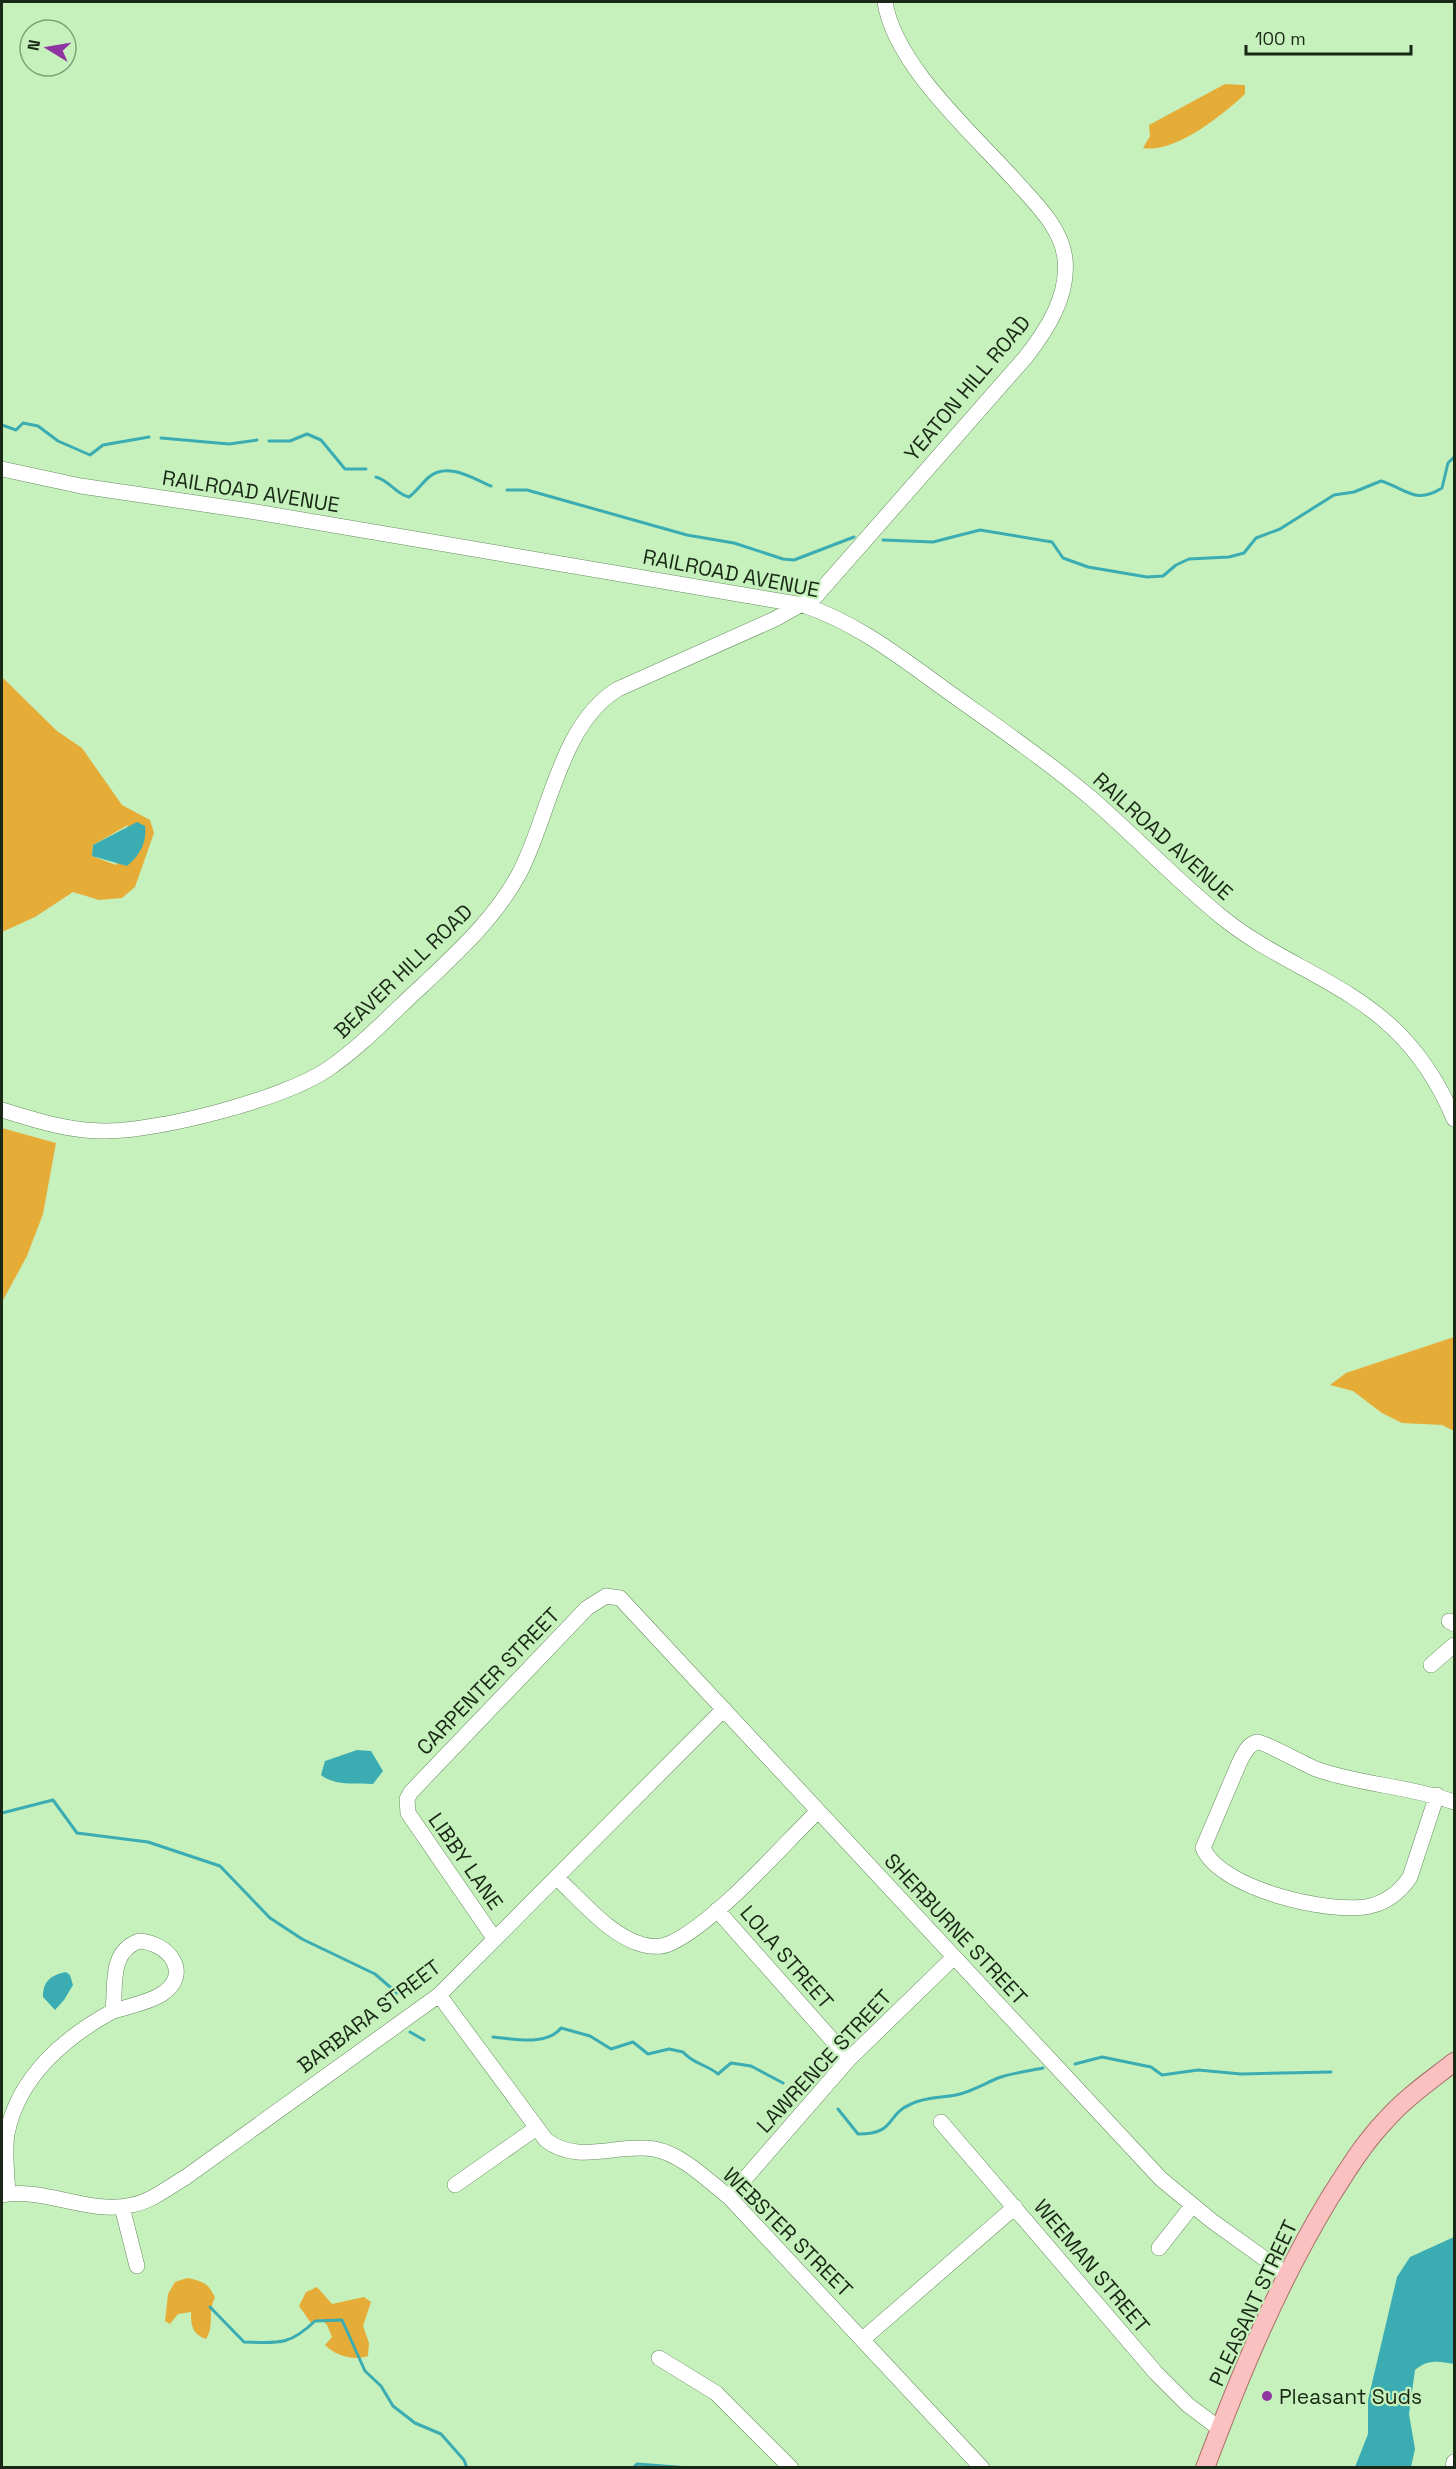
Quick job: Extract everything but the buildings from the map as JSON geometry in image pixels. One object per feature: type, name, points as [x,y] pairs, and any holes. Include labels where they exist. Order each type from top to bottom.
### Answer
[{"type":"main road","name":"PLEASANT STREET","points":[[1205,2468],[1286,2274],[1336,2188],[1373,2135],[1398,2107],[1455,2062]]},
{"type":"street","name":"YEATON HILL ROAD","points":[[803,604],[828,585],[875,527],[1025,358],[1054,315],[1065,280],[1063,248],[1049,220],[918,72],[892,32],[885,2]]},
{"type":"street","name":"RAILROAD AVENUE","points":[[2,469],[81,486],[803,604],[844,622],[914,666],[1084,793],[1224,919],[1339,988],[1377,1016],[1419,1058],[1436,1082],[1455,1119]]},
{"type":"street","name":"BEAVER HILL ROAD","points":[[2,1110],[61,1126],[121,1130],[168,1123],[272,1095],[295,1087],[329,1068],[447,962],[492,914],[518,875],[575,736],[596,704],[618,688],[803,604]]},
{"type":"street","name":"SHERBURNE STREET","points":[[612,1596],[620,1598],[631,1607],[953,1958],[1109,2120],[1161,2179],[1192,2206],[1286,2274]]},
{"type":"street","name":"CARPENTER STREET","points":[[406,1806],[411,1792],[587,1608],[602,1598],[612,1596]]},
{"type":"street","points":[[1431,1665],[1455,1645]]},
{"type":"street","name":"BARBARA STREET","points":[[5,2194],[38,2195],[122,2207],[146,2200],[186,2177],[439,1995],[724,1709]]},
{"type":"street","points":[[1437,1796],[1410,1877],[1402,1889],[1367,1907],[1342,1908],[1289,1900],[1241,1880],[1205,1853],[1204,1842],[1240,1761],[1252,1744],[1263,1743],[1291,1759],[1337,1776],[1437,1796],[1455,1802]]},
{"type":"street","name":"LIBBY LANE","points":[[406,1806],[413,1822],[494,1938]]},
{"type":"street","points":[[557,1878],[616,1931],[643,1945],[670,1944],[717,1910],[818,1811]]},
{"type":"street","name":"LOLA STREET","points":[[717,1910],[849,2059]]},
{"type":"street","points":[[5,2194],[7,2136],[12,2113],[21,2096],[35,2074],[59,2047],[86,2025],[113,2011],[151,2000],[168,1989],[174,1975],[174,1963],[162,1946],[139,1941],[122,1951],[115,1968],[113,2011]]},
{"type":"street","name":"LAWRENCE STREET","points":[[729,2197],[849,2059],[953,1958]]},
{"type":"street","name":"WEBSTER STREET","points":[[439,1995],[535,2129],[554,2147],[572,2153],[629,2148],[661,2151],[691,2167],[729,2197],[982,2468]]},
{"type":"street","name":"WEEMAN STREET","points":[[940,2122],[1156,2373],[1188,2405],[1220,2428]]},
{"type":"street","points":[[455,2185],[535,2129]]},
{"type":"street","points":[[1159,2248],[1192,2206]]},
{"type":"street","points":[[122,2207],[137,2265]]},
{"type":"street","points":[[863,2339],[1015,2207]]},
{"type":"street","points":[[659,2358],[716,2393],[791,2468]]},
{"type":"street","points":[[1453,2468],[1455,2462]]},
{"type":"shaded area","points":[[1225,84],[1245,85],[1245,94],[1211,122],[1183,139],[1169,145],[1143,148],[1150,136],[1149,125]]},
{"type":"shaded area","points":[[2,677],[57,731],[82,748],[122,805],[150,820],[154,833],[135,887],[122,898],[99,900],[73,892],[35,917],[2,932]],"holes":[[[128,825],[116,865],[92,856],[93,845]]]},
{"type":"shaded area","points":[[2,1128],[56,1143],[43,1214],[27,1256],[2,1302]]},
{"type":"shaded area","points":[[1454,1337],[1454,1431],[1442,1425],[1402,1423],[1382,1413],[1353,1391],[1330,1385],[1346,1373]]},
{"type":"shaded area","points":[[187,2278],[204,2284],[215,2298],[211,2308],[209,2334],[206,2339],[193,2328],[191,2312],[178,2314],[170,2324],[165,2321],[168,2294],[175,2282]]},
{"type":"shaded area","points":[[317,2287],[332,2304],[364,2297],[371,2302],[363,2326],[369,2343],[368,2356],[345,2357],[325,2345],[332,2337],[327,2325],[321,2319],[311,2323],[299,2306],[306,2292]]},
{"type":"water","points":[[137,822],[145,826],[144,843],[136,858],[127,866],[92,856],[93,845]]},
{"type":"water","points":[[357,1750],[371,1751],[383,1771],[373,1784],[332,1781],[321,1775],[325,1761]]},
{"type":"water","points":[[66,1972],[70,1975],[73,1985],[55,2010],[43,1997],[44,1987],[52,1977]]},
{"type":"water","points":[[1454,2237],[1454,2364],[1433,2362],[1424,2364],[1415,2370],[1409,2414],[1415,2449],[1411,2467],[1355,2467],[1368,2434],[1368,2400],[1397,2277],[1410,2257]]},
{"type":"waterway","points":[[2,425],[16,430],[23,423],[38,426],[58,441],[90,455],[103,445],[149,437]]},
{"type":"waterway","points":[[269,441],[290,441],[307,434],[321,440],[345,469],[366,469]]},
{"type":"waterway","points":[[161,438],[229,444],[257,440]]},
{"type":"waterway","points":[[883,540],[933,542],[980,530],[1052,542],[1063,558],[1088,567],[1147,577],[1163,576],[1176,565],[1189,559],[1229,557],[1244,553],[1256,538],[1280,529],[1334,495],[1354,492],[1381,481],[1411,494],[1433,493],[1442,488],[1448,463],[1454,457]]},
{"type":"waterway","points":[[376,477],[409,497],[429,477],[444,471],[460,473],[491,486]]},
{"type":"waterway","points":[[507,490],[527,490],[687,535],[734,543],[783,559],[794,560],[854,537]]},
{"type":"waterway","points":[[2,1813],[53,1800],[77,1833],[148,1842],[220,1866],[270,1918],[302,1939],[375,1974],[397,1993]]},
{"type":"waterway","points":[[493,2037],[520,2040],[539,2039],[555,2034],[561,2028],[590,2036],[611,2049],[633,2042],[648,2054],[669,2049],[683,2052],[718,2074],[731,2063],[751,2066],[783,2083]]},
{"type":"waterway","points":[[410,2032],[424,2040]]},
{"type":"waterway","points":[[1075,2064],[1102,2057],[1151,2067],[1162,2075],[1198,2070],[1241,2074],[1331,2072]]},
{"type":"waterway","points":[[838,2109],[858,2134],[870,2133],[885,2127],[903,2108],[916,2102],[962,2094],[1003,2076],[1043,2068]]},
{"type":"waterway","points":[[210,2307],[244,2342],[282,2341],[298,2335],[315,2321],[342,2320],[365,2371],[381,2386],[393,2406],[415,2423],[441,2434],[464,2460],[467,2468]]},
{"type":"waterway","points":[[633,2468],[637,2464],[689,2468]]},
{"type":"place","name":"Pleasant Suds","points":[[1267,2396]]}]
